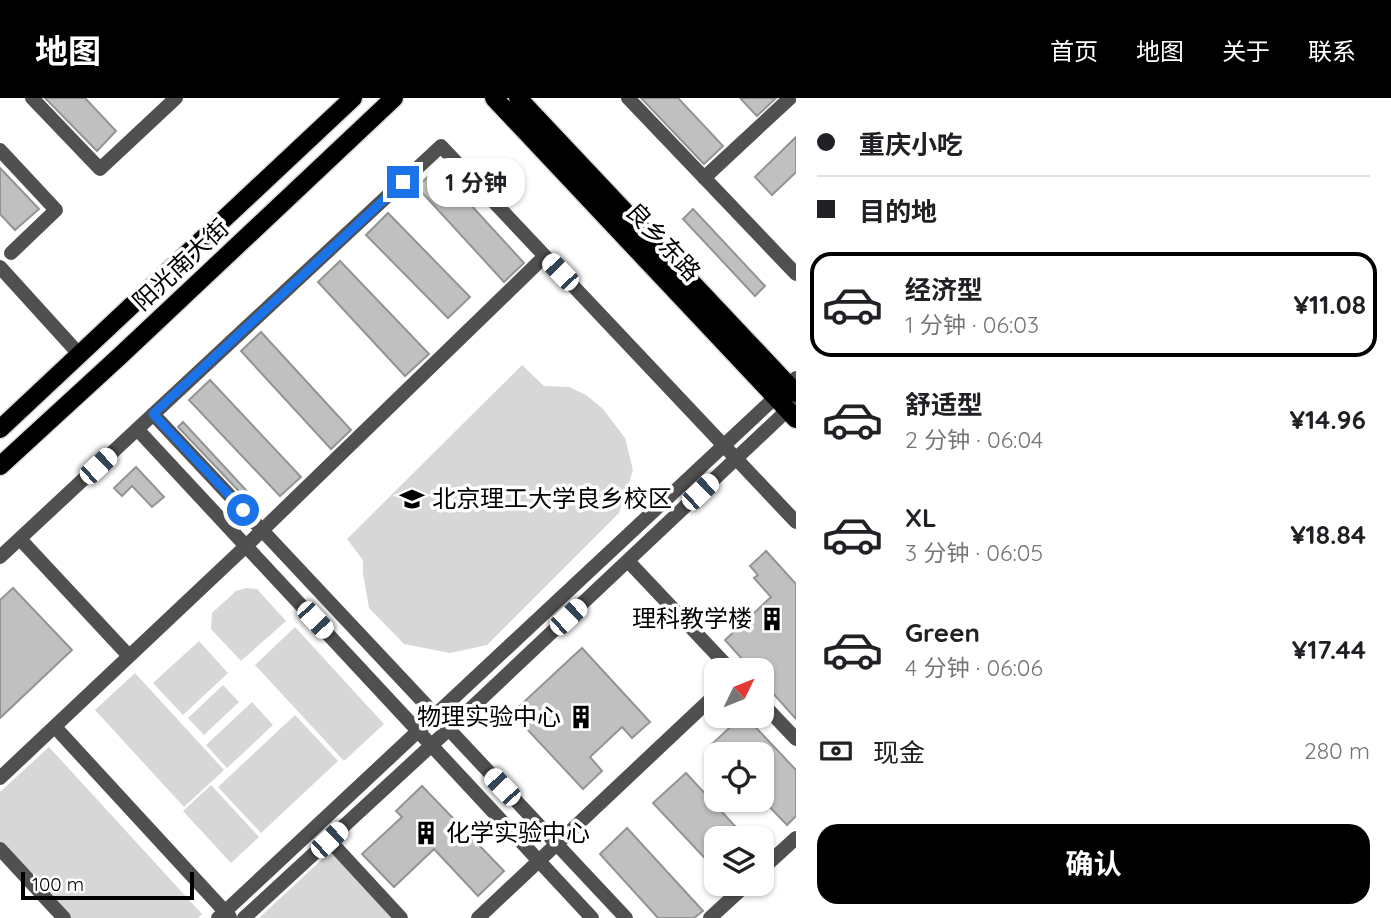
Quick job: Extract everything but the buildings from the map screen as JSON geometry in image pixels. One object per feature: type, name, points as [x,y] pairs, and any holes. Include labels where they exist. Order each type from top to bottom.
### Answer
[{"type":"main road","name":"阳光南大街","points":[[0,429],[353,98]]},
{"type":"main road","name":"阳光南大街","points":[[0,466],[394,98]]},
{"type":"main road","name":"良乡东路","points":[[494,98],[791,398]]},
{"type":"main road","name":"良乡东路","points":[[518,98],[791,398]]},
{"type":"street","points":[[32,98],[100,169],[176,98]]},
{"type":"street","points":[[628,98],[796,274]]},
{"type":"street","points":[[704,178],[790,98]]},
{"type":"street","points":[[0,557],[441,146],[545,256],[741,453],[796,522]]},
{"type":"street","points":[[0,150],[56,210],[11,253]]},
{"type":"street","points":[[0,778],[246,546],[545,256]]},
{"type":"street","points":[[0,267],[79,354]]},
{"type":"street","points":[[55,727],[225,916],[729,441],[791,398]]},
{"type":"street","points":[[244,918],[628,561],[741,453],[791,398]]},
{"type":"street","points":[[153,414],[626,918]]},
{"type":"street","points":[[137,429],[592,918]]},
{"type":"street","points":[[19,539],[129,656]]},
{"type":"street","points":[[628,561],[720,658]]},
{"type":"street","points":[[478,918],[704,705]]},
{"type":"street","points":[[774,716],[796,739]]},
{"type":"street","points":[[774,858],[796,838]]},
{"type":"street","points":[[329,840],[401,918]]},
{"type":"street","points":[[0,849],[64,918]]},
{"type":"street","points":[[710,918],[734,896]]},
{"type":"shaded area","points":[[522,365],[544,386],[569,387],[586,395],[603,409],[625,438],[633,470],[619,513],[487,645],[450,653],[404,644],[369,608],[363,560],[347,539]]},
{"type":"shaded area","points":[[257,589],[286,621],[241,661],[211,629],[212,613],[236,591]]},
{"type":"shaded area","points":[[295,627],[384,724],[344,761],[255,665]]},
{"type":"shaded area","points":[[199,641],[228,673],[183,715],[153,683]]},
{"type":"shaded area","points":[[135,673],[224,770],[184,807],[95,710]]},
{"type":"shaded area","points":[[223,685],[239,702],[204,735],[188,718]]},
{"type":"shaded area","points":[[252,702],[273,725],[227,768],[206,745]]},
{"type":"shaded area","points":[[295,715],[338,761],[261,833],[218,787]]},
{"type":"shaded area","points":[[49,747],[202,914],[198,918],[70,918],[0,842],[0,792]]},
{"type":"shaded area","points":[[211,785],[259,837],[231,863],[183,811]]},
{"type":"shaded area","points":[[331,851],[394,918],[259,918]]},
{"type":"place","name":"北京理工大学良乡校区","points":[[412,499]]},
{"type":"place","name":"理科教学楼","points":[[772,619]]},
{"type":"place","name":"物理实验中心","points":[[581,717]]},
{"type":"place","name":"化学实验中心","points":[[426,833]]},
{"type":"route","points":[[243,510],[153,414],[403,182]]}]
